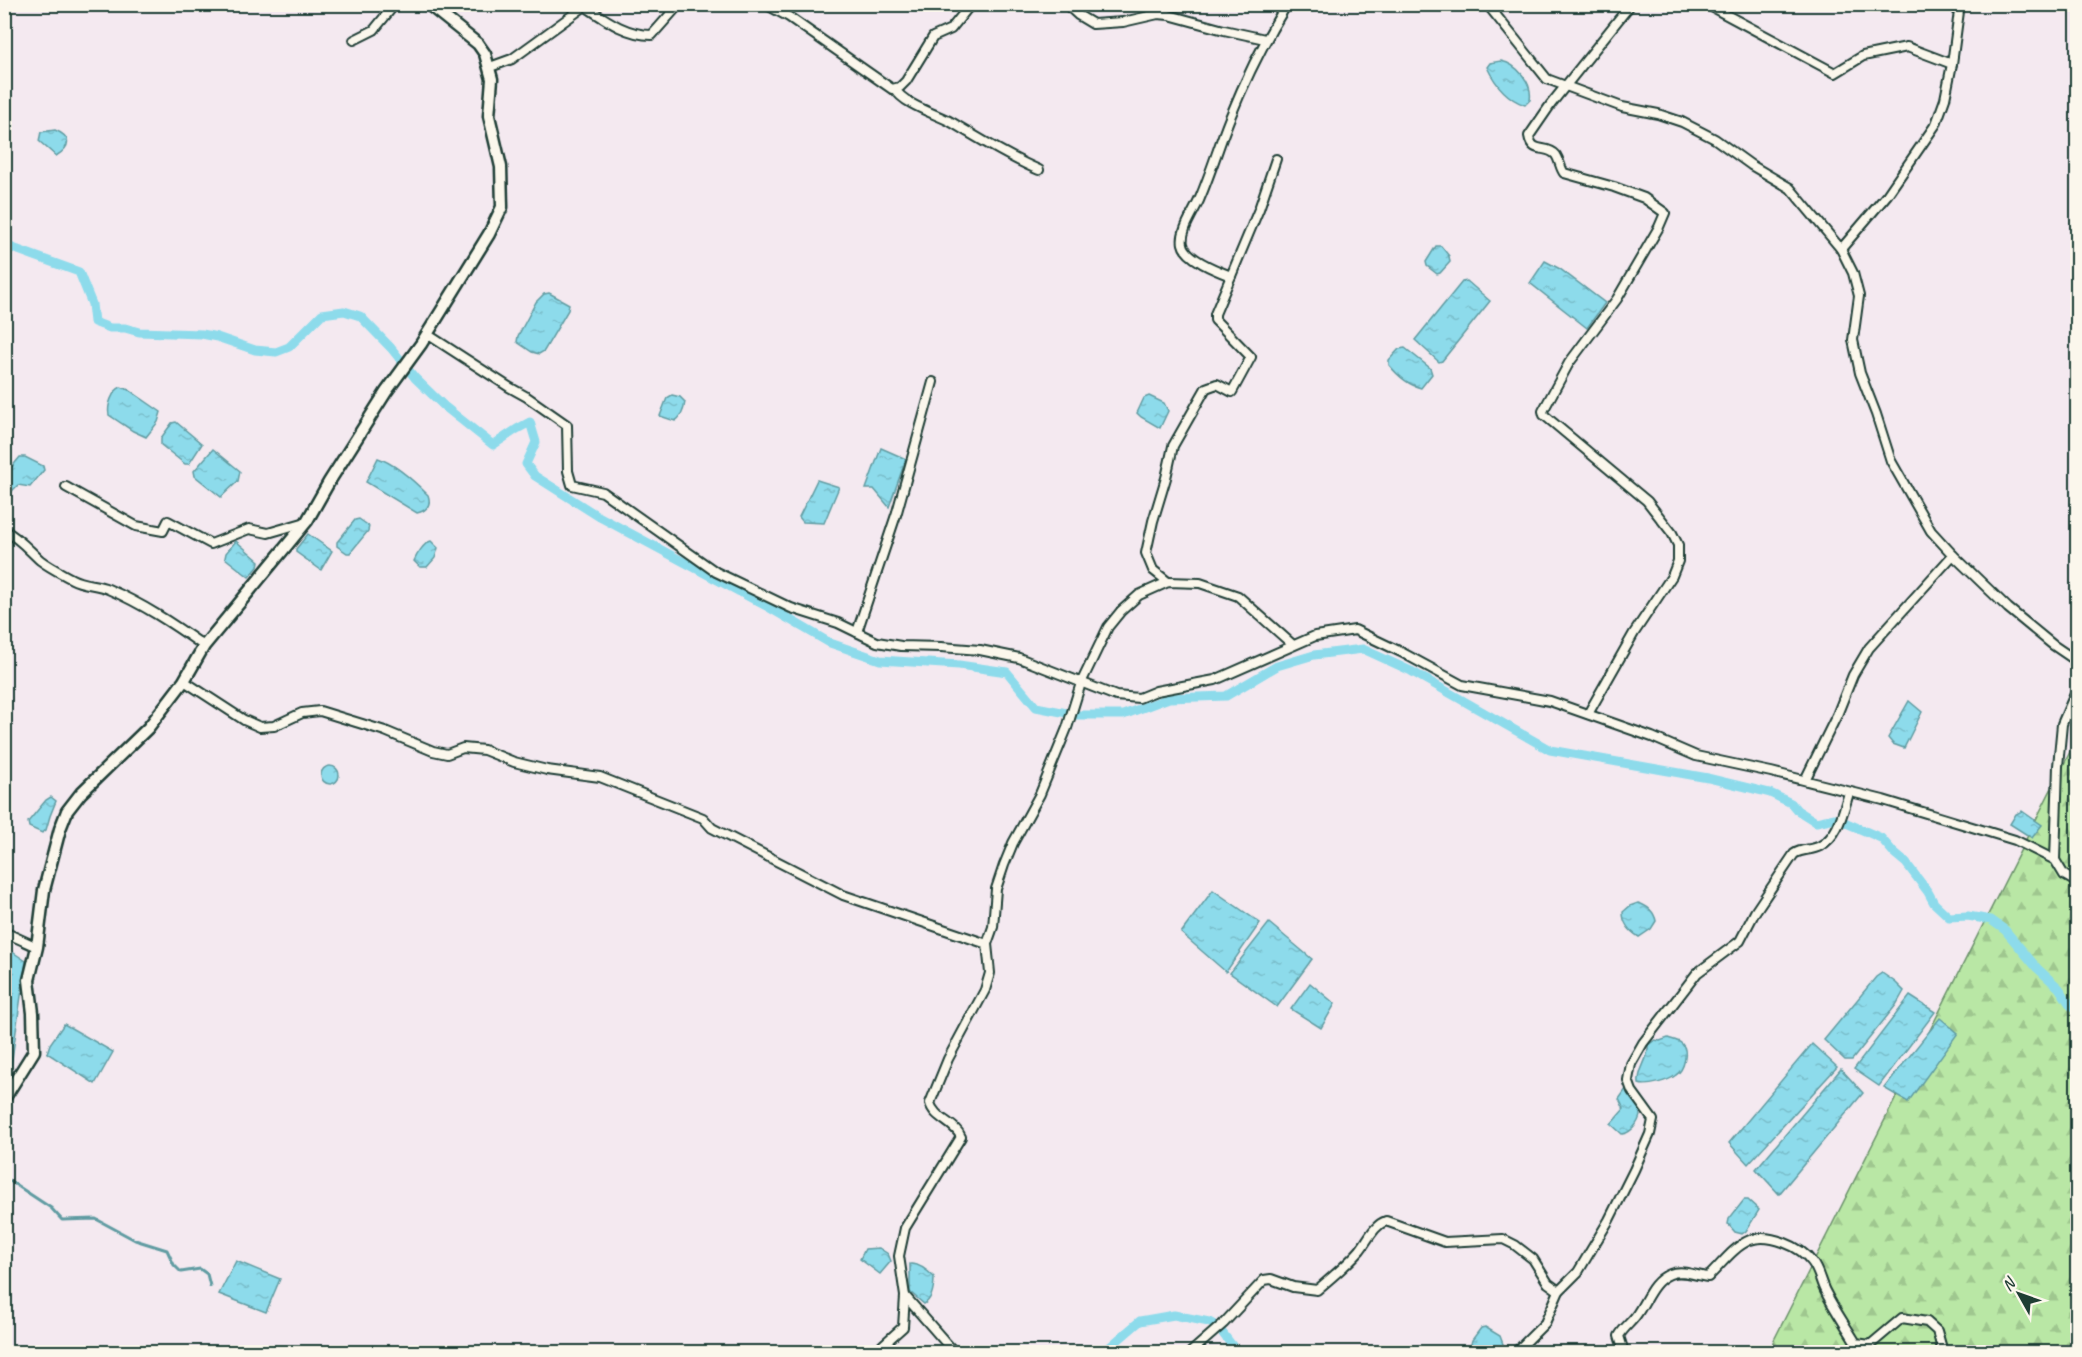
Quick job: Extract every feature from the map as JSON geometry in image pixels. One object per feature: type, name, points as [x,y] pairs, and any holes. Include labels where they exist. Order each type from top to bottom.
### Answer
[{"type":"street","points":[[354,40],[374,30],[394,4]]},
{"type":"street","points":[[4,1099],[34,1051],[29,980],[37,947],[44,890],[60,828],[67,811],[81,793],[148,728],[184,681],[204,646],[307,521],[386,392],[421,345],[489,234],[502,207],[501,167],[489,116],[492,79],[490,67],[478,44],[428,4]]},
{"type":"street","points":[[490,67],[512,59],[585,6],[617,27],[641,35],[652,35],[675,9],[675,4]]},
{"type":"street","points":[[765,4],[835,48],[889,88],[895,89],[906,81],[933,37],[951,28],[971,4]]},
{"type":"street","points":[[1066,4],[1093,24],[1123,22],[1158,14],[1265,39]]},
{"type":"street","points":[[1231,276],[1207,266],[1192,256],[1183,248],[1182,237],[1200,198],[1229,119],[1265,39],[1287,4]]},
{"type":"street","points":[[1487,4],[1547,79],[1622,107],[1658,114],[1682,122],[1715,140],[1790,188],[1842,249],[1853,273],[1859,296],[1853,340],[1860,373],[1891,461],[1931,531],[2008,608],[2053,645],[2078,662]]},
{"type":"street","points":[[1588,714],[1634,633],[1672,576],[1678,561],[1678,544],[1647,501],[1544,415],[1543,411],[1569,363],[1617,299],[1665,213],[1644,198],[1564,173],[1557,157],[1552,152],[1536,148],[1530,142],[1529,136],[1551,104],[1631,4]]},
{"type":"street","points":[[1706,4],[1835,72],[1863,56],[1907,46],[1952,63]]},
{"type":"street","points":[[1842,249],[1887,195],[1936,124],[1945,99],[1960,4]]},
{"type":"street","points":[[895,89],[900,96],[914,104],[1019,162],[1039,170]]},
{"type":"street","points":[[1168,582],[1153,570],[1146,553],[1153,521],[1173,446],[1206,388],[1217,384],[1232,392],[1251,357],[1215,320],[1215,314],[1276,159]]},
{"type":"street","points":[[427,334],[567,425],[568,471],[572,484],[603,492],[716,572],[791,608],[838,623],[877,642],[901,646],[980,650],[1019,658],[1116,696],[1139,698],[1156,691],[1215,680],[1315,636],[1355,630],[1462,685],[1550,700],[1652,737],[1696,756],[1883,800],[2014,840],[2055,860]]},
{"type":"street","points":[[857,632],[897,512],[933,382]]},
{"type":"street","points":[[66,487],[136,526],[163,531],[168,521],[211,544],[249,529],[268,532],[307,521]]},
{"type":"street","points":[[4,530],[26,545],[40,560],[76,581],[106,588],[155,612],[204,646]]},
{"type":"street","points":[[1804,780],[1837,715],[1853,675],[1869,648],[1953,555]]},
{"type":"street","points":[[875,1353],[903,1327],[905,1296],[899,1256],[905,1228],[961,1137],[958,1130],[932,1110],[930,1103],[948,1059],[985,990],[990,973],[987,944],[993,927],[996,889],[1013,843],[1040,794],[1067,728],[1081,682],[1108,627],[1139,595],[1168,582],[1200,583],[1238,596],[1293,645]]},
{"type":"street","points":[[184,681],[244,720],[260,727],[274,726],[302,713],[320,711],[385,731],[433,751],[447,754],[463,748],[484,750],[514,762],[600,777],[703,818],[712,828],[843,895],[987,944]]},
{"type":"street","points":[[2078,687],[2062,724],[2058,766],[2055,860],[2064,875],[2078,883]]},
{"type":"street","points":[[1516,1353],[1545,1323],[1559,1291],[1578,1272],[1609,1220],[1650,1134],[1653,1120],[1632,1091],[1628,1080],[1631,1064],[1643,1043],[1697,973],[1740,941],[1755,912],[1794,854],[1803,849],[1813,849],[1829,839],[1838,826],[1849,793]]},
{"type":"street","points":[[4,932],[37,947]]},
{"type":"street","points":[[1191,1353],[1224,1323],[1264,1280],[1271,1279],[1293,1287],[1317,1290],[1361,1249],[1380,1223],[1386,1221],[1444,1242],[1503,1239],[1533,1258],[1548,1283],[1559,1291]]},
{"type":"street","points":[[1624,1353],[1619,1336],[1636,1316],[1651,1289],[1662,1279],[1672,1273],[1708,1277],[1735,1250],[1751,1240],[1769,1239],[1803,1252],[1812,1261],[1825,1290],[1856,1343],[1870,1346],[1902,1318],[1927,1322],[1937,1331],[1944,1353]]},
{"type":"street","points":[[905,1296],[954,1353]]},
{"type":"green space","points":[[2077,738],[2077,1352],[1774,1352],[1773,1342]]},
{"type":"water","points":[[1501,61],[1513,66],[1523,75],[1530,94],[1530,100],[1525,105],[1507,95],[1490,73],[1487,67],[1490,63]]},
{"type":"water","points":[[55,130],[67,139],[67,146],[56,156],[39,141],[41,132]]},
{"type":"water","points":[[1436,246],[1441,246],[1449,256],[1450,262],[1437,274],[1427,266],[1426,262]]},
{"type":"water","points":[[1545,261],[1560,269],[1605,303],[1587,328],[1530,283]]},
{"type":"water","points":[[1467,281],[1490,301],[1439,362],[1415,340],[1462,282]]},
{"type":"water","points":[[549,293],[569,304],[568,310],[544,351],[539,354],[517,342],[536,302],[544,294]]},
{"type":"water","points":[[1405,348],[1430,368],[1432,374],[1421,388],[1404,380],[1389,365],[1389,360],[1399,349]]},
{"type":"water","points":[[121,387],[161,412],[158,422],[146,437],[109,415],[111,399]]},
{"type":"water","points":[[672,395],[680,397],[685,402],[682,413],[675,421],[660,416],[667,398]]},
{"type":"water","points":[[1149,396],[1164,403],[1168,411],[1160,428],[1137,413],[1144,398]]},
{"type":"water","points":[[176,422],[202,444],[189,464],[185,464],[161,445],[161,438],[172,423]]},
{"type":"water","points":[[881,448],[906,459],[889,507],[874,489],[866,489]]},
{"type":"water","points":[[213,449],[240,471],[238,481],[221,497],[195,476],[194,471]]},
{"type":"water","points":[[20,457],[25,457],[43,466],[44,470],[30,487],[18,485],[5,498],[5,475]]},
{"type":"water","points":[[378,458],[398,469],[428,495],[429,505],[423,511],[417,513],[366,482]]},
{"type":"water","points":[[817,480],[839,487],[824,523],[803,522],[799,517]]},
{"type":"water","points":[[359,519],[369,526],[368,531],[350,553],[347,553],[337,546],[337,542],[355,520]]},
{"type":"water","points":[[308,534],[332,551],[321,570],[296,552]]},
{"type":"water","points":[[236,541],[259,561],[258,567],[249,577],[225,558],[226,553]]},
{"type":"water","points":[[431,541],[438,548],[435,558],[427,567],[420,567],[414,561],[423,546]]},
{"type":"water","points":[[1909,701],[1922,712],[1904,748],[1893,744],[1888,738]]},
{"type":"water","points":[[330,766],[336,769],[339,775],[336,781],[330,784],[324,781],[321,775],[324,769]]},
{"type":"water","points":[[51,797],[56,801],[46,830],[42,833],[29,827],[28,822]]},
{"type":"water","points":[[2022,811],[2042,825],[2032,838],[2010,824],[2016,814]]},
{"type":"water","points":[[1213,890],[1260,923],[1226,972],[1181,933]]},
{"type":"water","points":[[1638,903],[1650,909],[1656,921],[1651,929],[1639,937],[1627,927],[1623,912]]},
{"type":"water","points":[[1269,923],[1312,959],[1277,1007],[1230,973]]},
{"type":"water","points":[[5,947],[26,961],[11,1066],[5,1059]]},
{"type":"water","points":[[1882,973],[1904,991],[1896,1005],[1852,1060],[1845,1060],[1824,1040],[1876,977]]},
{"type":"water","points":[[1310,983],[1335,1004],[1321,1028],[1291,1009]]},
{"type":"water","points":[[1910,996],[1935,1012],[1879,1086],[1854,1069]]},
{"type":"water","points":[[1940,1018],[1958,1033],[1908,1102],[1884,1088]]},
{"type":"water","points":[[64,1024],[113,1052],[95,1084],[47,1053],[50,1044]]},
{"type":"water","points":[[1668,1038],[1679,1042],[1684,1047],[1685,1060],[1679,1073],[1663,1081],[1647,1085],[1639,1084],[1648,1045],[1655,1040]]},
{"type":"water","points":[[1812,1044],[1837,1067],[1748,1164],[1729,1143]]},
{"type":"water","points":[[1841,1069],[1863,1093],[1779,1194],[1756,1169]]},
{"type":"water","points":[[1626,1089],[1636,1101],[1640,1113],[1633,1129],[1622,1134],[1611,1124],[1624,1109],[1619,1099]]},
{"type":"water","points":[[1744,1200],[1748,1200],[1759,1210],[1742,1234],[1735,1232],[1728,1224],[1729,1219]]},
{"type":"water","points":[[879,1248],[888,1254],[891,1261],[880,1274],[860,1259],[865,1249]]},
{"type":"water","points":[[236,1261],[280,1279],[266,1312],[219,1294]]},
{"type":"water","points":[[910,1264],[920,1266],[934,1277],[931,1296],[924,1304],[910,1292]]},
{"type":"water","points":[[1485,1327],[1500,1336],[1503,1344],[1502,1352],[1477,1352],[1471,1344],[1481,1328]]},
{"type":"waterway","points":[[4,243],[79,272],[92,304],[94,322],[110,328],[125,328],[139,332],[202,334],[255,350],[276,352],[289,347],[322,314],[344,311],[360,316],[391,348],[415,378],[444,406],[493,445],[530,422],[536,442],[526,464],[535,476],[598,516],[770,608],[830,643],[880,660],[959,665],[1007,672],[1036,707],[1077,715],[1123,715],[1169,698],[1226,696],[1277,666],[1314,655],[1363,649],[1411,671],[1550,750],[1708,778],[1770,793],[1791,803],[1797,810],[1816,822],[1835,818],[1881,838],[1906,863],[1934,903],[1949,917],[1968,916],[1991,920],[2005,930],[2037,968],[2059,988],[2071,1006],[2078,1008]]},
{"type":"waterway","points":[[4,1177],[51,1208],[62,1220],[96,1219],[135,1240],[167,1250],[174,1265],[181,1272],[200,1269],[207,1274],[210,1286]]},
{"type":"waterway","points":[[1104,1352],[1140,1321],[1174,1315],[1209,1322],[1218,1327],[1237,1352]]}]
